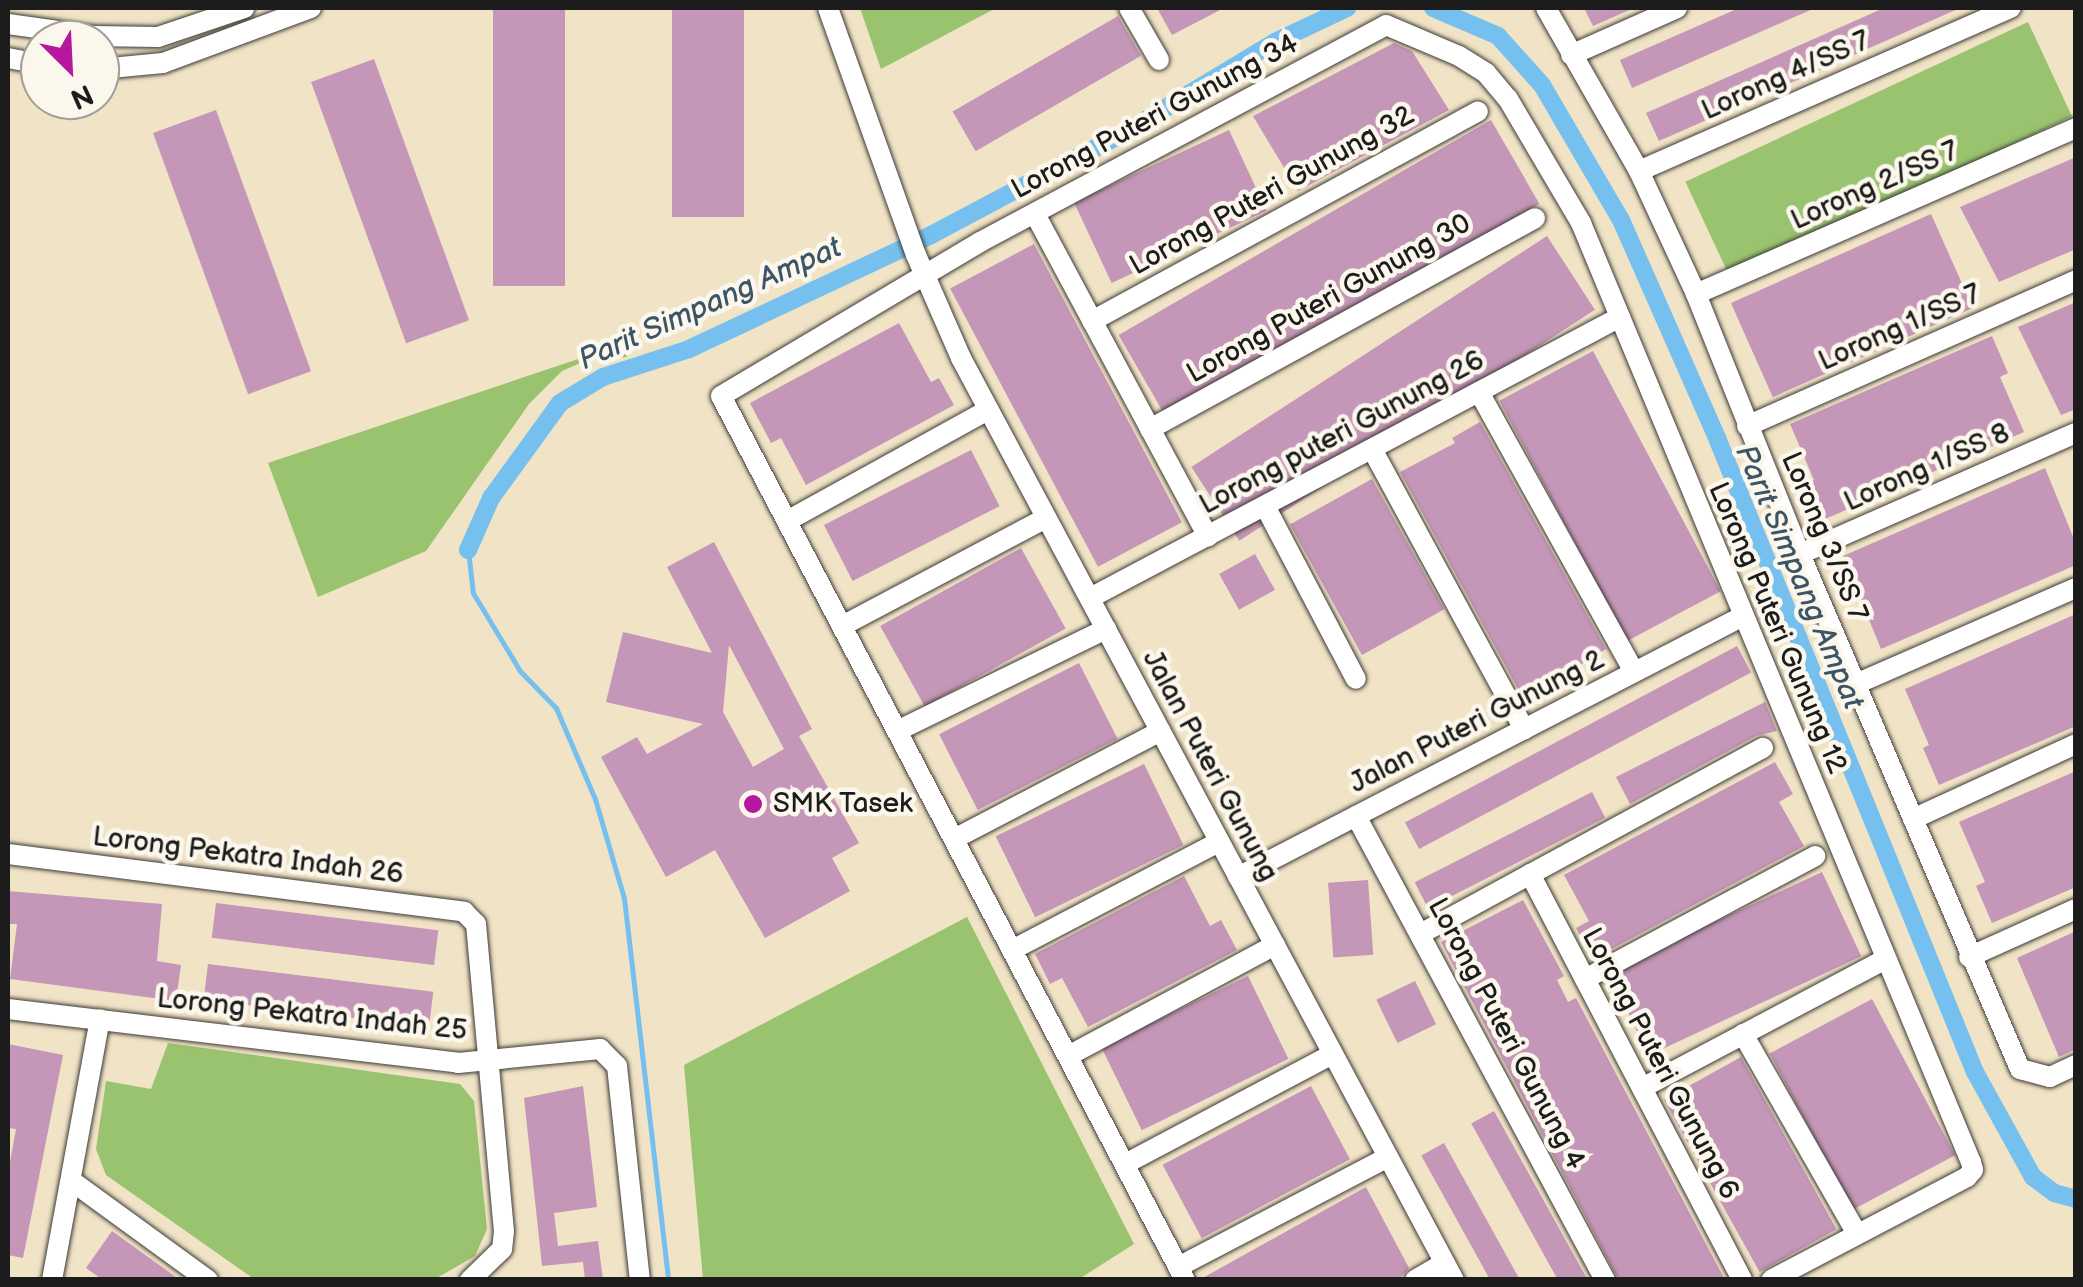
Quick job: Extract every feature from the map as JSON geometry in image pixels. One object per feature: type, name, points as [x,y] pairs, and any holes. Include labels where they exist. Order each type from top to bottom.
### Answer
[{"type":"street","points":[[120,67],[163,63],[311,8]]},
{"type":"street","name":"Jalan Puteri Gunung","points":[[828,8],[917,255],[988,410],[1450,1272]]},
{"type":"street","points":[[1128,8],[1159,60]]},
{"type":"street","name":"Lorong 3/SS 7","points":[[1546,8],[1639,171],[1696,294],[1800,554],[2020,1069],[2050,1077],[2076,1065]]},
{"type":"street","points":[[1572,55],[1677,8]]},
{"type":"street","name":"Lorong 4/SS 7","points":[[1639,171],[2011,8]]},
{"type":"street","points":[[8,24],[93,36],[158,37],[240,9],[245,32]]},
{"type":"street","name":"Lorong Puteri Gunung 34","points":[[787,521],[721,396],[917,255],[1035,214],[1386,25],[1459,56],[1486,73],[1508,99],[1581,223],[1620,317]]},
{"type":"street","name":"Lorong Puteri Gunung 32","points":[[1092,321],[1478,111]]},
{"type":"street","name":"Lorong 2/SS 7","points":[[1696,294],[2076,128]]},
{"type":"street","points":[[1035,214],[1208,536]]},
{"type":"street","name":"Lorong Puteri Gunung 30","points":[[1150,429],[1535,218]]},
{"type":"street","name":"Lorong 1/SS 7","points":[[1748,426],[2076,280]]},
{"type":"street","name":"Lorong puteri Gunung 26","points":[[1090,598],[1620,317]]},
{"type":"street","name":"Lorong Puteri Gunung 12","points":[[1620,317],[1741,617],[1974,1170],[1857,1234]]},
{"type":"street","points":[[1479,392],[1634,672]]},
{"type":"street","points":[[988,410],[787,521],[1182,1273],[1388,1157]]},
{"type":"street","name":"Lorong 1/SS 8","points":[[1800,554],[2076,433]]},
{"type":"street","points":[[1372,448],[1524,729]]},
{"type":"street","points":[[1265,506],[1356,679]]},
{"type":"street","points":[[842,626],[1046,518]]},
{"type":"street","points":[[1856,684],[2076,588]]},
{"type":"street","name":"Jalan Puteri Gunung 2","points":[[1238,877],[1741,617]]},
{"type":"street","points":[[898,731],[1106,629]]},
{"type":"street","points":[[954,838],[1161,731]]},
{"type":"street","points":[[1912,819],[2076,744]]},
{"type":"street","points":[[1422,933],[1763,748]]},
{"type":"street","name":"Lorong Puteri Gunung 4","points":[[1356,816],[1422,933],[1604,1280]]},
{"type":"street","points":[[1012,950],[1220,842]]},
{"type":"street","name":"Lorong Pekatra Indah 26","points":[[8,854],[464,912],[476,924],[486,1061]]},
{"type":"street","points":[[1585,979],[1815,856]]},
{"type":"street","name":"Lorong Puteri Gunung 6","points":[[1530,874],[1742,1280]]},
{"type":"street","points":[[1969,957],[2076,908]]},
{"type":"street","points":[[1068,1056],[1275,945]]},
{"type":"street","points":[[1642,1088],[1886,959]]},
{"type":"street","name":"Lorong Pekatra Indah 25","points":[[8,1009],[458,1063],[600,1049],[618,1066],[640,1280]]},
{"type":"street","points":[[52,1280],[100,1019]]},
{"type":"street","points":[[1743,1034],[1857,1234],[1770,1280]]},
{"type":"street","points":[[1124,1164],[1333,1054]]},
{"type":"street","points":[[470,1280],[502,1249],[504,1232],[486,1061]]},
{"type":"street","points":[[72,1182],[208,1280]]},
{"type":"street","points":[[1416,1280],[1450,1272]]},
{"type":"green space","points":[[860,8],[996,8],[881,69]]},
{"type":"green space","points":[[2028,22],[2072,116],[1729,276],[1685,182]]},
{"type":"green space","points":[[620,345],[627,357],[585,361],[562,371],[529,404],[426,551],[318,597],[268,463]]},
{"type":"green space","points":[[967,917],[1134,1244],[1079,1279],[703,1279],[684,1065]]},
{"type":"green space","points":[[168,1043],[460,1084],[474,1101],[487,1229],[475,1256],[435,1279],[254,1279],[106,1175],[96,1149],[106,1081],[151,1089]]},
{"type":"building","points":[[493,8],[565,8],[565,286],[493,286]]},
{"type":"building","points":[[672,8],[744,8],[744,217],[672,217]]},
{"type":"building","points":[[1157,8],[1224,8],[1172,35]]},
{"type":"building","points":[[1584,8],[1634,8],[1593,26]]},
{"type":"building","points":[[1739,8],[1815,8],[1632,88],[1620,60]]},
{"type":"building","points":[[1884,8],[1960,8],[1659,141],[1646,113]]},
{"type":"building","points":[[1118,16],[1141,56],[976,151],[953,112]]},
{"type":"building","points":[[1394,43],[1412,51],[1449,110],[1298,191],[1253,116]]},
{"type":"building","points":[[374,59],[469,320],[406,343],[311,82]]},
{"type":"building","points":[[216,110],[311,371],[248,394],[153,133]]},
{"type":"building","points":[[1491,120],[1540,204],[1167,419],[1119,335]]},
{"type":"building","points":[[1229,130],[1267,211],[1112,283],[1074,202]]},
{"type":"building","points":[[2076,157],[2076,249],[1999,282],[1960,207]]},
{"type":"building","points":[[1931,214],[1973,308],[1773,397],[1731,303]]},
{"type":"building","points":[[1547,236],[1595,310],[1239,541],[1191,467]]},
{"type":"building","points":[[1034,244],[1182,522],[1098,567],[950,289]]},
{"type":"building","points":[[2076,302],[2076,409],[2061,415],[2018,327]]},
{"type":"building","points":[[899,323],[931,382],[939,378],[954,405],[806,485],[781,438],[771,443],[750,403]]},
{"type":"building","points":[[1992,336],[2008,373],[2000,377],[2024,432],[1823,520],[1807,483],[1814,480],[1790,424]]},
{"type":"building","points":[[1593,351],[1721,591],[1627,641],[1499,401]]},
{"type":"building","points":[[1480,422],[1606,649],[1524,700],[1400,472],[1455,443],[1452,438]]},
{"type":"building","points":[[971,450],[1000,506],[853,581],[824,525]]},
{"type":"building","points":[[2045,468],[2076,544],[2076,565],[1881,649],[1843,556]]},
{"type":"building","points":[[1372,479],[1444,609],[1362,655],[1290,525]]},
{"type":"building","points":[[714,542],[812,729],[799,736],[859,843],[832,858],[850,891],[765,938],[715,850],[666,877],[601,757],[637,737],[647,754],[703,724],[606,702],[623,632],[712,653],[667,567]],"holes":[[[729,645],[784,749],[753,767],[723,712]]]},
{"type":"building","points":[[1021,548],[1066,628],[925,707],[880,626]]},
{"type":"building","points":[[1255,554],[1275,590],[1239,610],[1219,574]]},
{"type":"building","points":[[2076,614],[2076,726],[1939,785],[1923,748],[1929,745],[1905,689]]},
{"type":"building","points":[[1737,646],[1751,672],[1419,849],[1405,823]]},
{"type":"building","points":[[1079,663],[1118,739],[978,810],[939,734]]},
{"type":"building","points":[[1765,702],[1777,731],[1756,736],[1630,804],[1616,777]]},
{"type":"building","points":[[1775,762],[1793,794],[1779,802],[1804,846],[1593,959],[1576,928],[1589,921],[1564,875]]},
{"type":"building","points":[[1144,764],[1183,845],[1035,917],[996,836]]},
{"type":"building","points":[[2076,771],[2076,887],[1992,923],[1976,886],[1985,882],[1959,822]]},
{"type":"building","points":[[1592,792],[1605,818],[1428,908],[1415,882]]},
{"type":"building","points":[[1822,872],[1861,956],[1648,1056],[1609,971]]},
{"type":"building","points":[[1184,876],[1210,926],[1221,920],[1237,950],[1088,1027],[1062,978],[1050,984],[1035,954]]},
{"type":"building","points":[[1368,880],[1373,955],[1333,958],[1328,883]]},
{"type":"building","points":[[8,891],[162,904],[157,961],[181,965],[176,1001],[10,979],[17,924],[8,924]]},
{"type":"building","points":[[1523,900],[1564,976],[1557,980],[1568,1002],[1576,998],[1725,1280],[1618,1279],[1441,942]]},
{"type":"building","points":[[216,903],[438,930],[434,965],[212,938]]},
{"type":"building","points":[[2076,931],[2076,1049],[2059,1057],[2017,958]]},
{"type":"building","points":[[208,964],[433,992],[429,1027],[204,1000]]},
{"type":"building","points":[[1248,976],[1288,1059],[1142,1130],[1101,1047]]},
{"type":"building","points":[[1415,981],[1436,1024],[1397,1043],[1376,1000]]},
{"type":"building","points":[[1872,999],[1955,1155],[1853,1210],[1770,1053]]},
{"type":"building","points":[[8,1044],[63,1055],[23,1258],[8,1255],[8,1173],[16,1129],[8,1128]]},
{"type":"building","points":[[1741,1057],[1837,1229],[1760,1272],[1664,1100]]},
{"type":"building","points":[[583,1086],[597,1207],[554,1213],[558,1246],[598,1241],[603,1280],[585,1280],[583,1262],[542,1266],[524,1098]]},
{"type":"building","points":[[1311,1086],[1350,1159],[1202,1238],[1163,1165]]},
{"type":"building","points":[[1494,1111],[1588,1280],[1558,1280],[1471,1124]]},
{"type":"building","points":[[1444,1143],[1520,1280],[1490,1280],[1421,1156]]},
{"type":"building","points":[[1366,1187],[1409,1268],[1395,1280],[1199,1280]]},
{"type":"building","points":[[112,1231],[180,1280],[103,1280],[86,1268]]},
{"type":"waterway","name":"Parit Simpang Ampat","points":[[468,550],[491,498],[560,403],[603,377],[689,349],[931,235],[1124,133],[1275,42],[1347,8]]},
{"type":"waterway","name":"Parit Simpang Ampat","points":[[1433,8],[1498,36],[1542,85],[1621,220],[1717,438],[1975,1072],[2033,1177],[2054,1193],[2076,1199]]},
{"type":"waterway","name":"Parit Simpang Ampat","points":[[468,550],[473,593],[520,671],[556,708],[595,799],[624,898],[668,1280]]},
{"type":"place","name":"SMK Tasek","points":[[753,804]]}]
